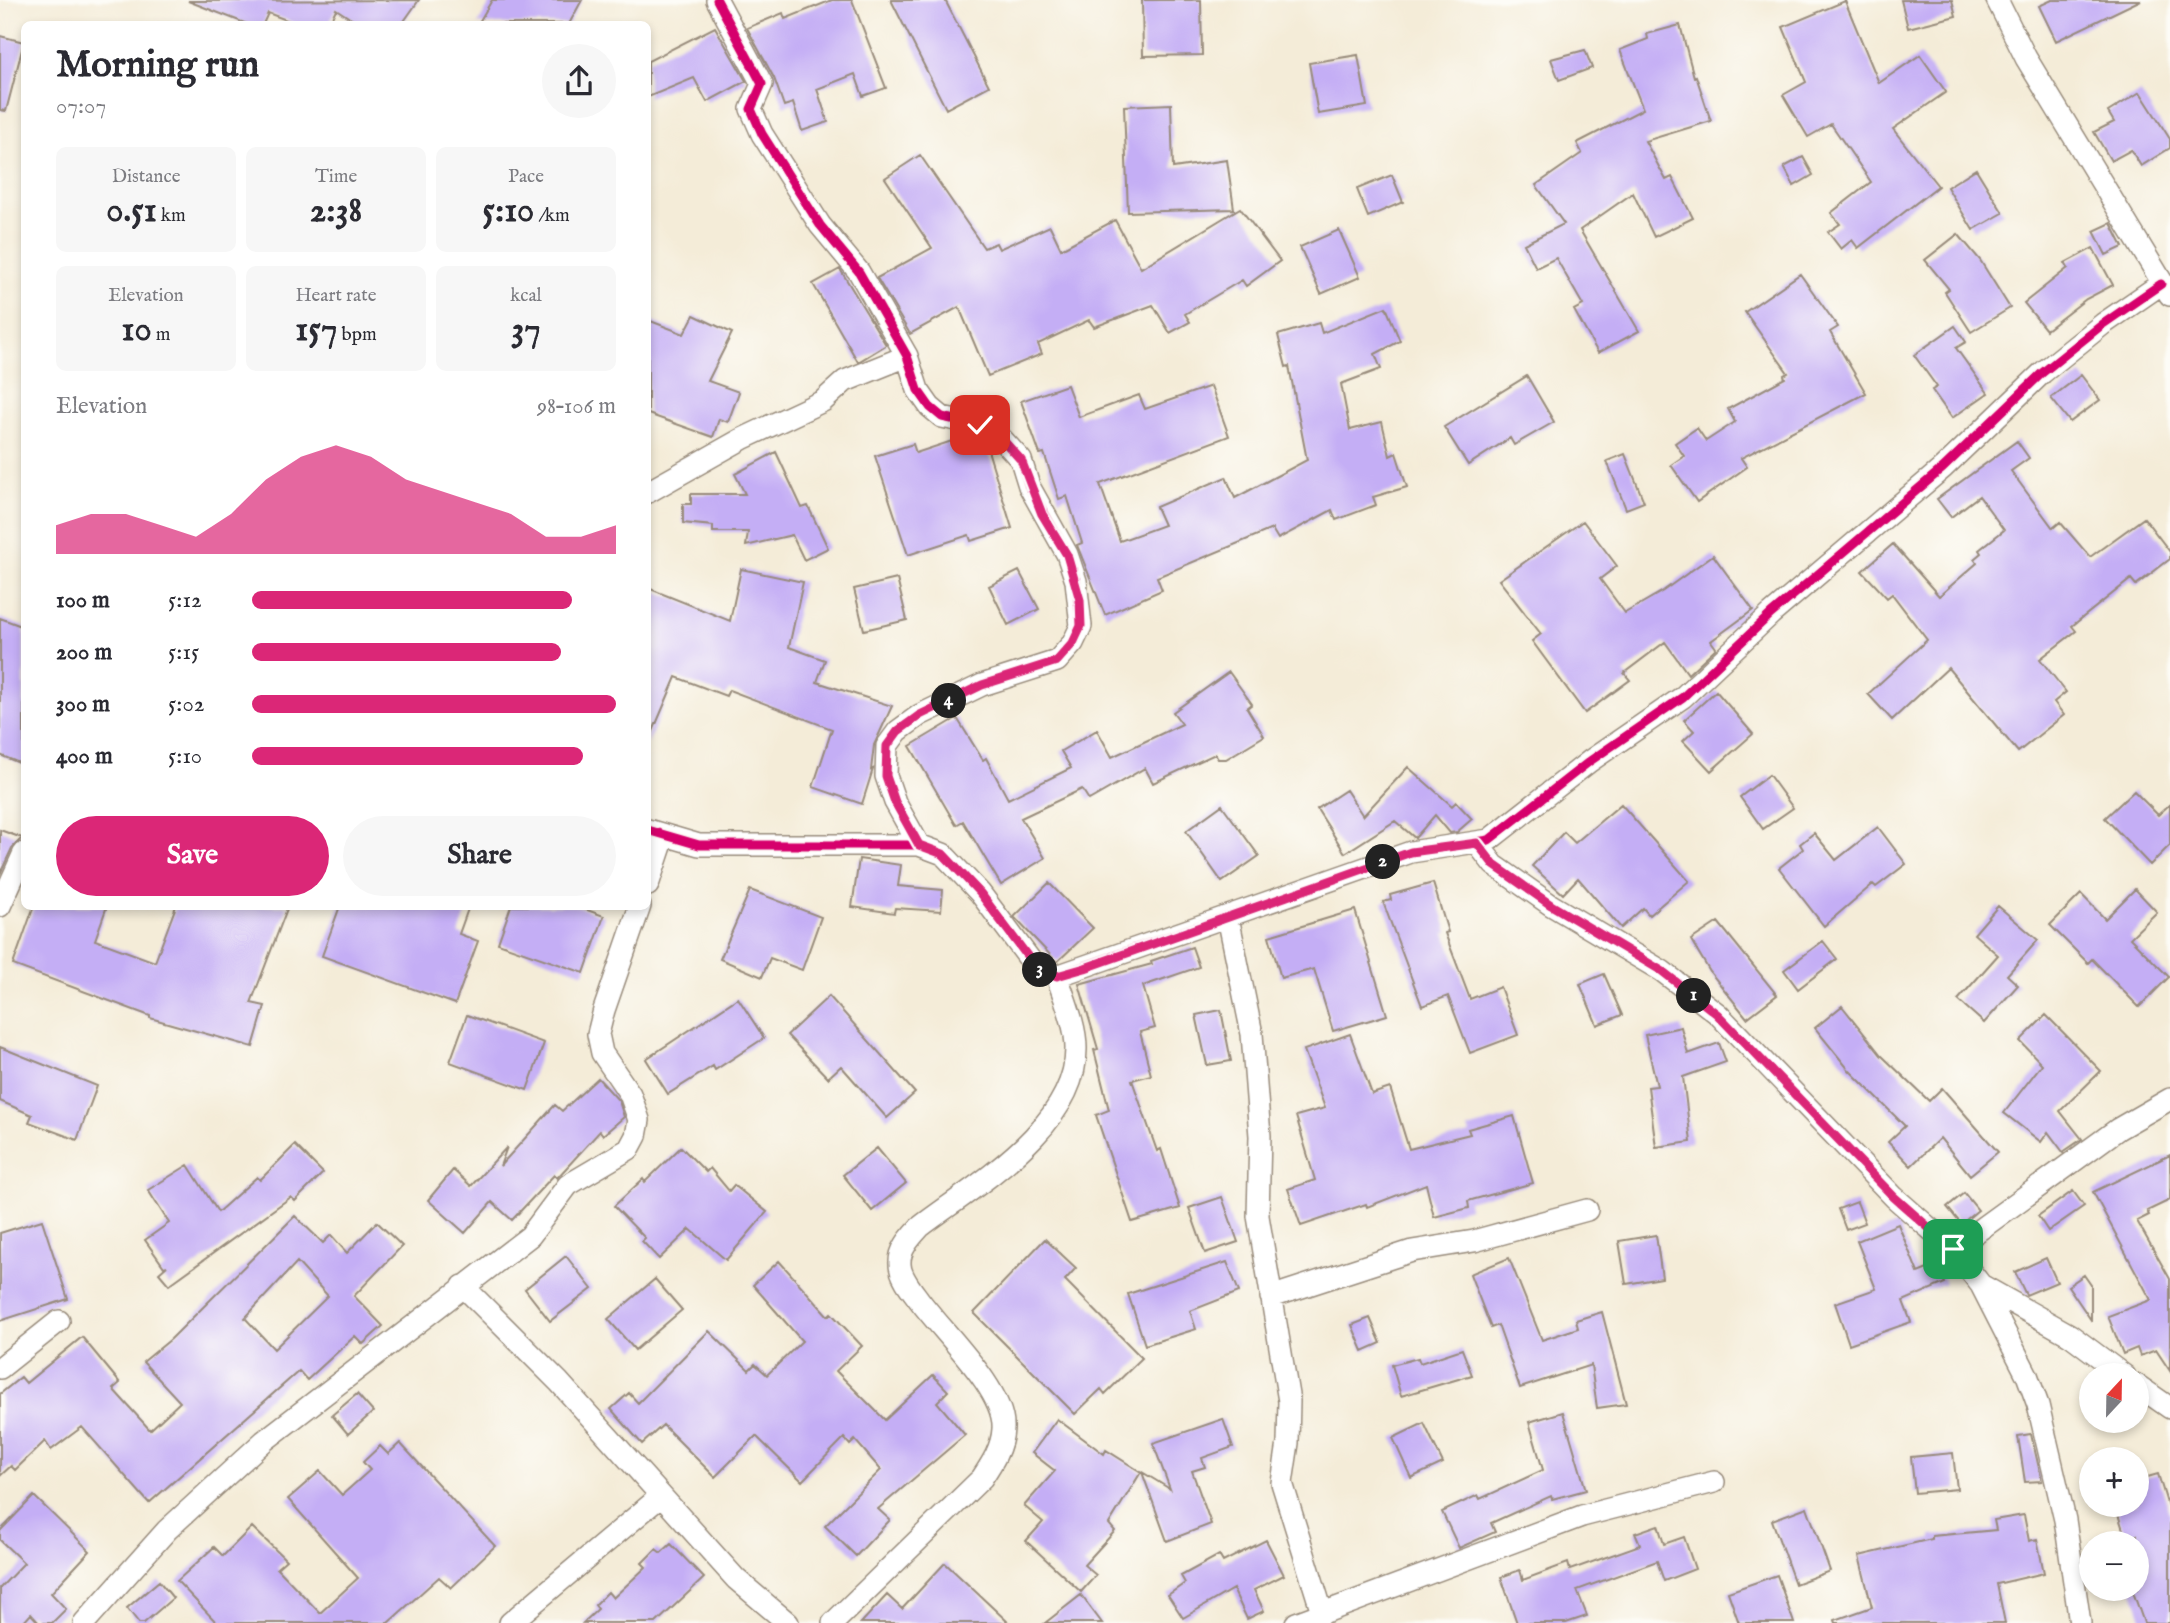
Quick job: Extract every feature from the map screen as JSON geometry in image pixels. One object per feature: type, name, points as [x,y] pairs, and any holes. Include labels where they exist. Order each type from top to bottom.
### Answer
[{"type":"street","points":[[717,0],[762,84],[751,109],[762,134],[820,225],[859,272],[907,356],[918,390],[930,407],[943,417],[980,425],[1002,439],[1021,460],[1042,514],[1067,555],[1080,600],[1081,626],[1073,643],[1057,661],[982,685],[920,715],[898,731],[887,746],[886,776],[895,802],[919,845]]},
{"type":"street","points":[[651,866],[656,834],[699,845],[919,845],[943,854],[980,893],[1037,969],[1057,976],[1411,852],[1489,840],[1590,761],[1683,697],[1771,614],[1942,468],[2042,373],[2165,290],[2026,58],[1997,0]]},
{"type":"street","points":[[651,490],[742,439],[823,401],[845,381],[907,356]]},
{"type":"street","points":[[1477,843],[1494,865],[1551,905],[1662,971],[1717,1014],[1894,1197],[1953,1249],[1981,1285],[2027,1375],[2038,1405],[2065,1520],[2080,1623]]},
{"type":"street","points":[[0,906],[21,860]]},
{"type":"street","points":[[84,1623],[167,1530],[264,1441],[530,1236],[568,1185],[620,1156],[636,1136],[639,1120],[630,1094],[602,1053],[598,1034],[639,910]]},
{"type":"street","points":[[1228,917],[1252,1034],[1260,1136],[1258,1216],[1289,1401],[1288,1443],[1282,1483],[1322,1612]]},
{"type":"street","points":[[833,1623],[982,1478],[998,1454],[1003,1429],[1000,1405],[987,1383],[935,1324],[908,1284],[900,1264],[905,1243],[920,1227],[1032,1141],[1060,1103],[1073,1075],[1076,1046],[1057,976]]},
{"type":"street","points":[[1953,1249],[2118,1129],[2170,1099]]},
{"type":"street","points":[[1271,1297],[1412,1251],[1474,1241],[1587,1210]]},
{"type":"street","points":[[1981,1285],[2070,1335],[2108,1363]]},
{"type":"street","points":[[463,1286],[559,1382],[736,1579],[788,1623]]},
{"type":"street","points":[[0,1368],[59,1321]]},
{"type":"street","points":[[2149,1393],[2170,1408]]},
{"type":"street","points":[[1296,1623],[1582,1516],[1714,1482]]},
{"type":"street","points":[[510,1623],[661,1496]]},
{"type":"building","points":[[419,0],[404,21],[354,21],[336,9],[330,21],[289,21],[268,13],[264,21],[239,21],[188,1]]},
{"type":"building","points":[[492,0],[582,0],[571,21],[480,21]]},
{"type":"building","points":[[832,0],[852,0],[886,88],[863,96],[855,74],[817,89],[828,122],[802,131],[793,103],[784,106],[774,78],[747,28],[783,13],[785,19]]},
{"type":"building","points":[[891,0],[945,0],[989,86],[946,109]]},
{"type":"building","points":[[1142,0],[1201,0],[1202,55],[1143,56]]},
{"type":"building","points":[[1901,0],[1952,0],[1956,16],[1908,28]]},
{"type":"building","points":[[2052,0],[2141,0],[2056,41],[2039,6]]},
{"type":"building","points":[[1845,1],[1879,83],[1920,55],[1946,92],[1893,129],[1938,186],[1858,248],[1852,240],[1841,249],[1828,232],[1840,224],[1831,213],[1871,182],[1831,124],[1808,137],[1783,95],[1806,82],[1783,27]]},
{"type":"building","points":[[1680,25],[1694,77],[1696,76],[1711,121],[1645,141],[1666,180],[1672,177],[1693,218],[1654,237],[1633,193],[1580,230],[1639,331],[1598,353],[1574,310],[1583,305],[1556,258],[1536,268],[1524,244],[1564,224],[1536,185],[1582,153],[1577,143],[1643,109],[1620,50],[1648,39],[1647,34]]},
{"type":"building","points":[[715,27],[746,81],[707,102],[694,78],[651,96],[651,59]]},
{"type":"building","points":[[0,36],[21,41],[21,54],[6,111],[0,110]]},
{"type":"building","points":[[1585,50],[1592,68],[1559,80],[1551,59]]},
{"type":"building","points":[[1358,55],[1367,106],[1318,114],[1309,63]]},
{"type":"building","points":[[2140,92],[2170,139],[2170,148],[2141,166],[2131,150],[2111,161],[2094,132],[2114,122],[2108,112]]},
{"type":"building","points":[[1171,104],[1173,168],[1227,160],[1234,209],[1128,212],[1124,106]]},
{"type":"building","points":[[920,155],[984,248],[996,243],[999,249],[1050,226],[1061,249],[1115,220],[1141,268],[1240,208],[1280,261],[1246,286],[1242,280],[1185,314],[1190,322],[1170,333],[1153,305],[1094,327],[1089,320],[1038,344],[1042,354],[988,376],[959,307],[910,334],[877,278],[932,248],[885,178]]},
{"type":"building","points":[[1803,157],[1813,175],[1794,186],[1784,167]]},
{"type":"building","points":[[1976,169],[2003,213],[1973,230],[1947,187]]},
{"type":"building","points":[[1392,175],[1403,202],[1368,217],[1357,189]]},
{"type":"building","points":[[2111,223],[2123,247],[2106,255],[2094,231]]},
{"type":"building","points":[[1339,230],[1360,277],[1321,294],[1300,247]]},
{"type":"building","points":[[1958,234],[1980,260],[2010,308],[1971,332],[1945,292],[1949,289],[1925,260]]},
{"type":"building","points":[[2093,248],[2113,285],[2086,299],[2046,330],[2024,303],[2068,268],[2065,263]]},
{"type":"building","points":[[840,269],[886,345],[858,362],[813,284]]},
{"type":"building","points":[[1800,274],[1838,327],[1830,332],[1866,393],[1741,458],[1747,467],[1697,502],[1671,465],[1684,456],[1675,443],[1697,428],[1706,441],[1735,422],[1728,409],[1785,378],[1784,375],[1788,373],[1745,312]]},
{"type":"building","points":[[1386,307],[1400,341],[1375,354],[1381,369],[1341,384],[1350,430],[1382,422],[1390,456],[1396,453],[1407,487],[1373,497],[1376,505],[1336,520],[1332,510],[1278,539],[1272,529],[1157,577],[1162,590],[1105,615],[1077,545],[1082,543],[1067,496],[1059,499],[1044,453],[1040,454],[1021,401],[1067,385],[1079,417],[1139,395],[1145,409],[1211,386],[1229,436],[1100,484],[1120,541],[1164,525],[1156,507],[1226,477],[1235,498],[1307,460],[1289,366],[1286,367],[1278,335],[1319,323],[1322,333]]},
{"type":"building","points":[[694,315],[732,333],[708,381],[739,392],[728,422],[719,419],[713,437],[651,415],[651,321],[684,334]]},
{"type":"building","points":[[1955,326],[1966,342],[1956,348],[1988,393],[1952,418],[1932,390],[1937,387],[1914,355]]},
{"type":"building","points":[[2081,375],[2100,400],[2070,422],[2051,398]]},
{"type":"building","points":[[1527,376],[1554,422],[1514,445],[1510,438],[1468,465],[1444,427]]},
{"type":"building","points":[[967,436],[986,444],[1012,528],[971,541],[969,535],[908,555],[875,456],[913,444],[916,453]]},
{"type":"building","points":[[2017,441],[2029,458],[2011,471],[2053,528],[2060,522],[2090,557],[2144,518],[2170,552],[2170,559],[2136,585],[2131,579],[2072,626],[2076,631],[2040,659],[2066,692],[2054,702],[2064,715],[2018,752],[1948,668],[1892,720],[1868,694],[1927,640],[1892,594],[1887,598],[1862,571],[1893,544],[1939,596],[1977,563],[1974,559],[1981,553],[1979,550],[2004,530],[1979,496],[1951,517],[1937,499]]},
{"type":"building","points":[[776,452],[802,508],[808,506],[828,548],[804,560],[792,535],[746,546],[748,532],[713,532],[713,526],[683,523],[683,504],[691,504],[691,494],[745,494],[735,474]]},
{"type":"building","points":[[1625,454],[1644,502],[1626,509],[1607,461]]},
{"type":"building","points":[[1583,521],[1617,566],[1600,579],[1625,613],[1663,591],[1713,555],[1753,610],[1711,641],[1716,648],[1688,674],[1665,642],[1624,673],[1630,680],[1585,713],[1532,641],[1541,634],[1499,580]]},
{"type":"building","points":[[741,569],[803,582],[789,647],[825,660],[817,682],[892,706],[874,745],[871,770],[873,769],[862,804],[813,787],[832,729],[729,690],[726,696],[676,677],[651,736],[651,589],[730,621]]},
{"type":"building","points":[[1019,571],[1039,609],[1008,625],[989,586]]},
{"type":"building","points":[[897,579],[907,620],[864,630],[854,589]]},
{"type":"building","points":[[0,618],[21,626],[21,764],[0,755]]},
{"type":"building","points":[[1229,672],[1252,704],[1247,708],[1264,736],[1226,759],[1218,759],[1215,754],[1153,783],[1145,768],[1089,800],[1082,789],[1021,818],[1045,858],[1001,885],[963,821],[956,825],[910,746],[957,718],[983,760],[986,758],[1008,799],[1071,768],[1061,751],[1097,730],[1112,757],[1182,724],[1173,712]]},
{"type":"building","points":[[1716,691],[1753,734],[1711,771],[1683,741],[1694,731],[1684,720]]},
{"type":"building","points":[[1408,767],[1452,806],[1456,802],[1472,819],[1457,832],[1450,833],[1435,815],[1415,838],[1395,821],[1345,853],[1317,809],[1346,790],[1363,816]]},
{"type":"building","points":[[1769,775],[1793,808],[1763,829],[1740,797]]},
{"type":"building","points":[[2134,791],[2158,815],[2170,804],[2170,845],[2150,865],[2105,818]]},
{"type":"building","points":[[1621,804],[1689,881],[1649,915],[1643,908],[1621,928],[1578,878],[1563,894],[1532,866],[1564,832],[1575,843]]},
{"type":"building","points":[[1222,805],[1259,856],[1222,882],[1186,831]]},
{"type":"building","points":[[1878,827],[1906,864],[1876,887],[1873,884],[1824,926],[1779,868],[1803,849],[1800,844],[1814,833],[1836,860]]},
{"type":"building","points":[[0,830],[21,839],[12,848],[0,874]]},
{"type":"building","points":[[859,859],[901,865],[898,886],[943,890],[941,911],[895,908],[894,913],[852,907]]},
{"type":"building","points":[[1049,883],[1093,928],[1057,962],[1014,917]]},
{"type":"building","points":[[1433,883],[1448,932],[1445,933],[1470,999],[1500,987],[1518,1035],[1470,1053],[1448,996],[1422,1006],[1383,902],[1391,900],[1390,895]]},
{"type":"building","points":[[2135,889],[2157,912],[2130,938],[2169,977],[2139,1007],[2092,959],[2088,963],[2050,925],[2081,894],[2105,919]]},
{"type":"building","points":[[750,890],[821,917],[802,970],[770,958],[762,977],[720,959]]},
{"type":"building","points":[[1998,906],[2038,940],[2007,975],[2018,985],[1984,1023],[1958,1000],[1998,955],[1974,934]]},
{"type":"building","points":[[33,910],[106,910],[95,940],[155,962],[174,910],[286,910],[251,1003],[265,1006],[253,1047],[150,1018],[13,965]]},
{"type":"building","points":[[339,910],[468,910],[459,934],[478,941],[455,1004],[322,956]]},
{"type":"building","points":[[510,910],[587,910],[604,916],[584,973],[498,943]]},
{"type":"building","points":[[1355,910],[1387,1015],[1333,1031],[1314,969],[1281,978],[1269,936]]},
{"type":"building","points":[[1718,922],[1777,995],[1747,1018],[1710,972],[1691,940]]},
{"type":"building","points":[[1823,941],[1837,959],[1798,989],[1784,970]]},
{"type":"building","points":[[1192,947],[1199,967],[1143,986],[1155,1028],[1140,1032],[1151,1075],[1132,1080],[1157,1151],[1161,1149],[1180,1208],[1132,1222],[1096,1115],[1109,1110],[1094,1050],[1098,1049],[1079,984],[1152,964],[1151,961]]},
{"type":"building","points":[[1604,974],[1622,1015],[1597,1025],[1580,984]]},
{"type":"building","points":[[829,996],[915,1093],[887,1118],[841,1066],[828,1078],[787,1035]]},
{"type":"building","points":[[738,998],[764,1038],[715,1070],[713,1066],[668,1094],[646,1059]]},
{"type":"building","points":[[1842,1006],[1881,1055],[1929,1101],[1942,1088],[1998,1152],[1970,1175],[1940,1138],[1911,1166],[1888,1142],[1905,1126],[1849,1070],[1815,1028]]},
{"type":"building","points":[[1221,1010],[1231,1061],[1207,1065],[1196,1015]]},
{"type":"building","points":[[467,1015],[544,1043],[527,1090],[450,1062]]},
{"type":"building","points":[[2046,1015],[2101,1071],[2060,1111],[2082,1139],[2063,1152],[2048,1132],[2041,1142],[2004,1113],[2042,1064],[2020,1041]]},
{"type":"building","points":[[1681,1027],[1688,1054],[1719,1043],[1726,1062],[1683,1077],[1691,1142],[1656,1147],[1648,1087],[1657,1086],[1645,1035]]},
{"type":"building","points":[[1350,1034],[1372,1094],[1390,1088],[1409,1149],[1470,1134],[1468,1129],[1514,1116],[1533,1183],[1468,1201],[1469,1208],[1434,1217],[1426,1184],[1367,1207],[1366,1204],[1301,1226],[1288,1189],[1315,1180],[1296,1116],[1325,1108],[1304,1050]]},
{"type":"building","points":[[0,1047],[97,1086],[77,1140],[29,1122],[32,1115],[0,1101]]},
{"type":"building","points":[[598,1078],[619,1101],[624,1117],[603,1135],[600,1131],[557,1178],[554,1175],[512,1220],[492,1202],[465,1233],[428,1200],[453,1170],[471,1186],[507,1147],[500,1166],[555,1105],[562,1111]]},
{"type":"building","points":[[295,1145],[323,1173],[295,1201],[291,1197],[169,1285],[159,1273],[167,1266],[164,1267],[145,1240],[169,1223],[148,1190],[188,1165],[218,1212],[257,1177],[260,1180]]},
{"type":"building","points":[[681,1147],[706,1172],[710,1168],[729,1191],[734,1185],[767,1212],[726,1260],[690,1229],[659,1259],[642,1241],[645,1238],[614,1206],[643,1179],[645,1182]]},
{"type":"building","points":[[877,1148],[906,1183],[872,1211],[843,1175]]},
{"type":"building","points":[[2170,1155],[2170,1200],[2147,1211],[2149,1215],[2137,1221],[2170,1279],[2170,1371],[2156,1350],[2140,1356],[2137,1348],[2123,1354],[2108,1316],[2151,1300],[2093,1192]]},
{"type":"building","points":[[2073,1191],[2084,1206],[2048,1231],[2038,1216]]},
{"type":"building","points":[[1964,1193],[1978,1210],[1961,1224],[1947,1207]]},
{"type":"building","points":[[1222,1197],[1238,1242],[1205,1253],[1189,1208]]},
{"type":"building","points":[[1857,1202],[1865,1223],[1846,1230],[1838,1209]]},
{"type":"building","points":[[295,1216],[323,1243],[331,1235],[347,1253],[377,1222],[402,1246],[354,1296],[383,1326],[363,1344],[355,1336],[307,1380],[299,1371],[149,1503],[82,1427],[51,1450],[45,1441],[15,1470],[11,1466],[0,1476],[0,1394],[21,1377],[26,1383],[82,1337],[120,1383],[113,1389],[150,1430],[180,1402],[143,1362],[171,1339]],"holes":[[[297,1262],[328,1296],[274,1349],[245,1318]]]},
{"type":"building","points":[[42,1220],[68,1299],[0,1321],[0,1233]]},
{"type":"building","points":[[1898,1224],[1918,1273],[1937,1265],[1945,1283],[1903,1301],[1911,1322],[1849,1344],[1835,1303],[1876,1289],[1857,1241]]},
{"type":"building","points":[[1656,1235],[1662,1278],[1626,1284],[1619,1241]]},
{"type":"building","points":[[1045,1239],[1076,1268],[1065,1280],[1142,1358],[1105,1394],[1101,1389],[1075,1414],[974,1313]]},
{"type":"building","points":[[566,1256],[592,1289],[550,1321],[525,1289]]},
{"type":"building","points":[[1509,1258],[1542,1340],[1578,1328],[1576,1320],[1602,1312],[1626,1404],[1597,1408],[1591,1365],[1520,1388],[1498,1325],[1491,1328],[1470,1274]]},
{"type":"building","points":[[2046,1258],[2057,1282],[2026,1295],[2015,1272]]},
{"type":"building","points":[[779,1261],[828,1316],[831,1313],[862,1346],[836,1371],[885,1420],[933,1375],[948,1391],[937,1402],[965,1435],[878,1509],[890,1520],[856,1556],[825,1526],[881,1470],[855,1440],[850,1445],[844,1438],[802,1481],[756,1436],[715,1477],[663,1425],[642,1444],[611,1409],[629,1393],[638,1403],[709,1331],[749,1370],[755,1364],[767,1375],[802,1341],[753,1285]]},
{"type":"building","points":[[1227,1262],[1239,1292],[1190,1311],[1196,1329],[1145,1345],[1128,1294]]},
{"type":"building","points":[[2084,1275],[2091,1285],[2091,1320],[2068,1286]]},
{"type":"building","points":[[655,1279],[682,1310],[635,1350],[608,1319]]},
{"type":"building","points":[[1370,1318],[1381,1343],[1363,1351],[1352,1325]]},
{"type":"building","points":[[1462,1349],[1472,1375],[1401,1396],[1392,1365],[1418,1358],[1420,1363]]},
{"type":"building","points":[[357,1394],[373,1412],[348,1434],[332,1415]]},
{"type":"building","points":[[1563,1412],[1586,1490],[1552,1499],[1551,1496],[1491,1523],[1495,1532],[1459,1548],[1442,1512],[1478,1495],[1480,1499],[1543,1470],[1529,1422]]},
{"type":"building","points":[[1057,1419],[1104,1454],[1106,1450],[1141,1472],[1109,1524],[1115,1531],[1084,1565],[1096,1575],[1081,1592],[1026,1541],[1043,1522],[1024,1506],[1055,1471],[1032,1453]]},
{"type":"building","points":[[1223,1419],[1233,1447],[1202,1458],[1205,1467],[1192,1471],[1211,1524],[1167,1541],[1142,1472],[1170,1489],[1153,1443]]},
{"type":"building","points":[[1424,1423],[1443,1463],[1411,1478],[1393,1438]]},
{"type":"building","points":[[2031,1434],[2042,1481],[2025,1482],[2018,1436]]},
{"type":"building","points":[[400,1443],[495,1546],[451,1588],[439,1577],[388,1623],[217,1623],[177,1581],[214,1547],[223,1556],[252,1527],[286,1560],[277,1568],[320,1613],[358,1578],[288,1499],[320,1471],[342,1495],[370,1470],[363,1462],[380,1446],[388,1454]]},
{"type":"building","points":[[1953,1453],[1957,1489],[1915,1493],[1911,1457]]},
{"type":"building","points":[[2158,1474],[2170,1513],[2170,1623],[2144,1623],[2136,1601],[2149,1601],[2149,1531],[2123,1531],[2119,1517],[2149,1517],[2149,1477]]},
{"type":"building","points":[[34,1496],[90,1551],[51,1593],[66,1609],[52,1623],[39,1623],[31,1614],[23,1623],[0,1623],[0,1588],[24,1563],[0,1540],[0,1531]]},
{"type":"building","points":[[1807,1507],[1830,1571],[1795,1584],[1772,1520]]},
{"type":"building","points":[[2024,1515],[2029,1541],[2037,1539],[2044,1573],[1997,1584],[2005,1623],[1836,1623],[1835,1620],[1872,1607],[1859,1556],[1932,1539],[1932,1536],[1996,1530],[1994,1520]]},
{"type":"building","points":[[1658,1525],[1664,1544],[1684,1537],[1695,1569],[1664,1581],[1657,1561],[1577,1590],[1587,1616],[1566,1623],[1517,1623],[1501,1577],[1520,1570],[1523,1580],[1568,1563],[1570,1570],[1640,1545],[1635,1533]]},
{"type":"building","points":[[1266,1540],[1284,1575],[1254,1590],[1264,1611],[1247,1619],[1233,1589],[1183,1618],[1168,1595],[1185,1583],[1181,1576],[1219,1555],[1223,1562]]},
{"type":"building","points":[[671,1544],[704,1578],[656,1623],[583,1623],[598,1609],[595,1605],[608,1592],[613,1598],[646,1567],[642,1563],[656,1549],[661,1553]]},
{"type":"building","points":[[945,1563],[1009,1623],[861,1623],[887,1595],[902,1609]]},
{"type":"building","points":[[1777,1575],[1794,1623],[1739,1623],[1728,1592]]},
{"type":"building","points":[[159,1581],[173,1598],[144,1623],[139,1623],[127,1608]]},
{"type":"building","points":[[1081,1595],[1102,1623],[1045,1623]]},
{"type":"cycle path","points":[[717,0],[762,84],[751,109],[762,134],[820,225],[859,272],[907,356],[918,390],[930,407],[942,417],[980,425],[1002,439],[1021,460],[1029,486],[1067,554],[1076,581],[1081,626],[1073,643],[1057,661],[982,685],[920,715],[898,731],[887,746],[886,776],[895,802],[919,845]]},
{"type":"cycle path","points":[[651,831],[699,845],[919,845],[943,854],[980,893],[1037,969],[1057,976],[1411,852],[1489,840],[1590,761],[1683,697],[1771,614],[1943,468],[2042,373],[2103,324],[2161,284]]},
{"type":"route","points":[[980,425],[1002,439],[1021,460],[1042,514],[1067,555],[1080,600],[1081,626],[1073,643],[1057,661],[982,685],[920,715],[898,731],[887,746],[886,776],[895,802],[919,845],[943,854],[980,893],[1037,969],[1057,976],[1085,968],[1411,852],[1477,843],[1494,865],[1551,905],[1662,971],[1717,1014],[1894,1197],[1953,1249]]}]
